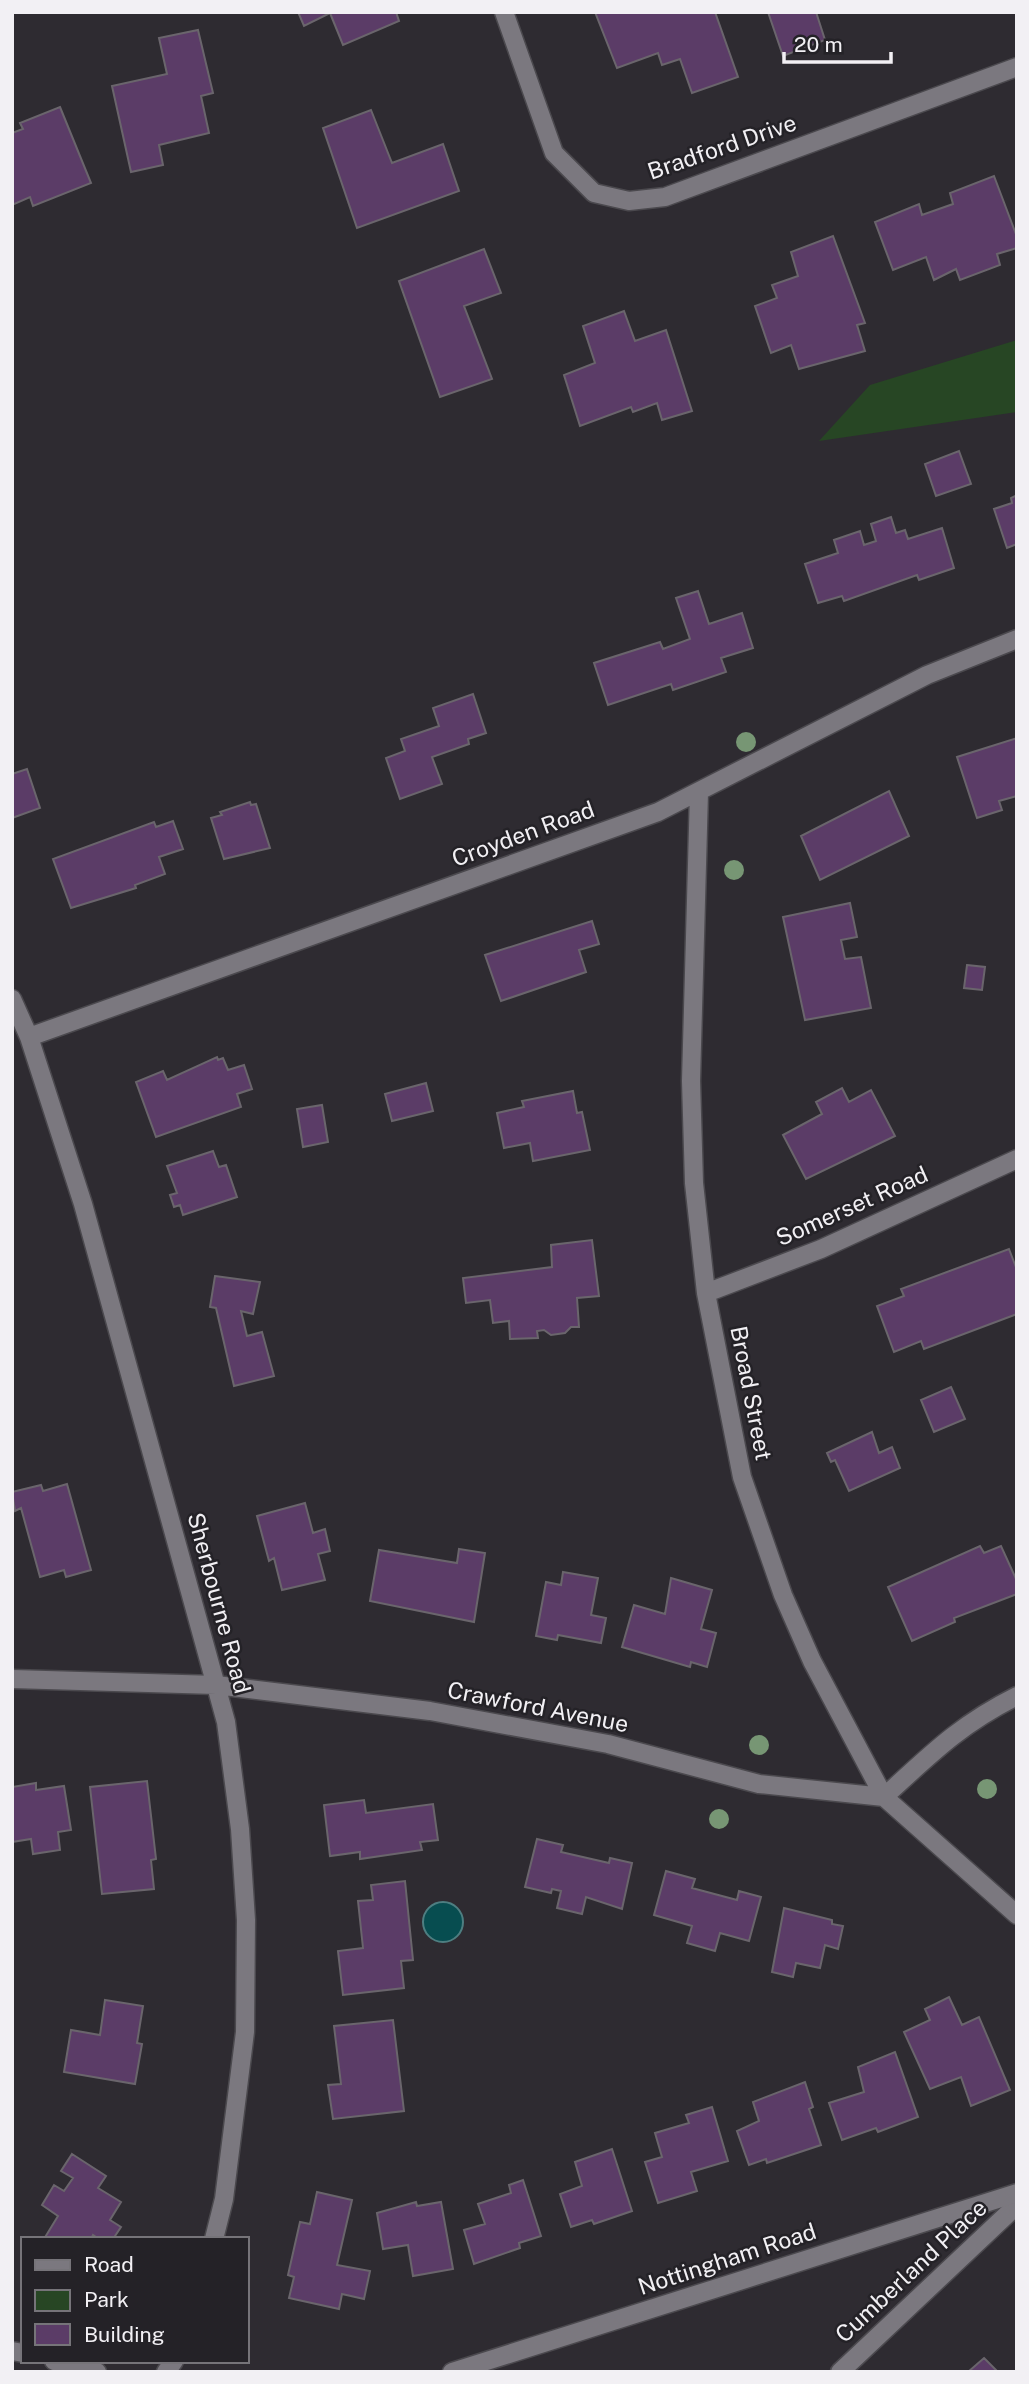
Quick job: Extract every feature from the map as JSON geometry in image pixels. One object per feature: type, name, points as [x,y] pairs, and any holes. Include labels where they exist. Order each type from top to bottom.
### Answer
[{"type":"street","name":"Bradford Drive","points":[[504,12],[554,153],[594,193],[629,201],[665,197],[1017,67]]},
{"type":"street","name":"Croyden Road","points":[[29,1037],[658,812],[926,675],[1017,639]]},
{"type":"street","name":"Broad Street","points":[[699,792],[691,1081],[694,1183],[706,1293],[742,1477],[783,1595],[835,1707],[884,1797],[1017,1915]]},
{"type":"street","name":"Sherbourne Road","points":[[12,999],[29,1037],[83,1204],[226,1721],[240,1829],[246,1920],[244,2032],[224,2199],[214,2237]]},
{"type":"street","name":"Somerset Road","points":[[706,1293],[821,1249],[1017,1159]]},
{"type":"street","name":"Crawford Avenue","points":[[12,1679],[216,1685],[430,1711],[608,1744],[759,1784],[884,1797]]},
{"type":"street","points":[[884,1797],[942,1742],[990,1710],[1017,1696]]},
{"type":"street","name":"Nottingham Road","points":[[452,2372],[1017,2193]]},
{"type":"street","name":"Cumberland Place","points":[[840,2372],[1017,2205]]},
{"type":"street","points":[[62,2363],[97,2372]]},
{"type":"green space","points":[[1017,340],[1017,412],[819,441],[870,385]]},
{"type":"water","points":[[443,1902],[457,1908],[463,1922],[457,1936],[443,1942],[429,1936],[423,1922],[429,1908]]},
{"type":"building","points":[[298,12],[396,12],[399,21],[343,45],[330,13],[304,26]]},
{"type":"building","points":[[595,12],[715,12],[738,77],[692,93],[680,59],[662,65],[658,53],[617,68]]},
{"type":"building","points":[[768,12],[816,12],[825,40],[783,56]]},
{"type":"building","points":[[198,30],[213,93],[201,96],[209,133],[159,145],[163,165],[131,172],[112,86],[167,74],[159,38]]},
{"type":"building","points":[[60,107],[91,183],[33,206],[30,197],[12,205],[12,133],[23,129],[20,123]]},
{"type":"building","points":[[371,110],[392,163],[443,144],[459,191],[357,228],[323,128]]},
{"type":"building","points":[[994,176],[1017,237],[1017,248],[997,254],[1000,265],[960,280],[956,269],[934,280],[926,257],[893,270],[875,222],[919,204],[922,215],[953,204],[950,193]]},
{"type":"building","points":[[833,236],[865,323],[857,325],[865,351],[799,369],[791,345],[771,353],[755,306],[777,298],[772,285],[798,276],[791,252]]},
{"type":"building","points":[[484,249],[501,293],[464,306],[492,379],[440,397],[399,281]]},
{"type":"building","points":[[624,311],[635,341],[666,330],[692,411],[662,420],[657,403],[633,412],[631,407],[580,426],[564,375],[595,363],[583,326]]},
{"type":"building","points":[[959,451],[971,484],[936,496],[925,464]]},
{"type":"building","points":[[1017,495],[1017,544],[1007,548],[994,509],[1012,503],[1011,498]]},
{"type":"building","points":[[891,517],[896,533],[905,530],[908,539],[942,528],[954,568],[919,580],[917,575],[844,601],[842,596],[818,603],[805,564],[838,553],[834,540],[860,531],[864,545],[876,541],[871,524]]},
{"type":"building","points":[[698,591],[709,624],[742,613],[753,648],[721,658],[726,672],[673,690],[671,684],[608,705],[594,663],[660,642],[663,649],[690,639],[676,598]]},
{"type":"building","points":[[473,694],[486,733],[468,739],[469,744],[432,757],[442,784],[400,799],[386,758],[405,751],[401,739],[439,726],[433,708]]},
{"type":"building","points":[[1017,738],[1017,796],[999,801],[1002,810],[977,818],[957,757]]},
{"type":"building","points":[[27,769],[40,808],[12,818],[12,774]]},
{"type":"building","points":[[889,791],[909,836],[820,880],[801,836]]},
{"type":"building","points":[[250,802],[251,805],[256,804],[270,848],[224,859],[211,818],[222,815],[220,812]]},
{"type":"building","points":[[173,821],[183,849],[159,857],[165,874],[135,885],[136,888],[71,908],[53,859],[154,822],[156,827]]},
{"type":"building","points":[[850,903],[857,937],[841,940],[845,959],[861,957],[871,1008],[805,1020],[783,917]]},
{"type":"building","points":[[592,921],[599,944],[579,950],[586,972],[501,1001],[485,955]]},
{"type":"building","points":[[967,965],[985,967],[982,990],[964,988]]},
{"type":"building","points":[[217,1057],[218,1060],[223,1058],[228,1070],[244,1065],[252,1089],[237,1094],[241,1107],[156,1137],[136,1082],[163,1071],[167,1080]]},
{"type":"building","points":[[426,1083],[433,1111],[392,1121],[385,1094]]},
{"type":"building","points":[[842,1088],[849,1102],[871,1090],[895,1136],[806,1179],[783,1135],[822,1114],[816,1102]]},
{"type":"building","points":[[573,1091],[577,1113],[582,1112],[590,1150],[533,1161],[530,1143],[504,1148],[497,1113],[524,1107],[522,1101]]},
{"type":"building","points":[[322,1105],[328,1142],[303,1147],[297,1109]]},
{"type":"building","points":[[213,1151],[219,1167],[226,1165],[237,1197],[183,1215],[180,1205],[174,1207],[170,1195],[177,1193],[167,1166]]},
{"type":"building","points":[[592,1240],[599,1296],[577,1298],[579,1327],[571,1327],[565,1333],[551,1335],[544,1330],[537,1331],[538,1338],[510,1339],[509,1321],[493,1323],[490,1300],[466,1303],[463,1278],[552,1267],[551,1245]]},
{"type":"building","points":[[1009,1249],[1017,1270],[1017,1314],[924,1349],[921,1341],[894,1352],[877,1306],[904,1296],[901,1289]]},
{"type":"building","points":[[215,1276],[260,1282],[253,1314],[241,1311],[247,1336],[262,1332],[274,1376],[234,1386],[216,1308],[210,1307]]},
{"type":"building","points":[[951,1387],[965,1419],[934,1432],[921,1400]]},
{"type":"building","points":[[872,1432],[879,1453],[892,1447],[900,1468],[849,1491],[835,1460],[831,1462],[827,1453]]},
{"type":"building","points":[[67,1484],[91,1570],[66,1577],[64,1570],[40,1577],[21,1508],[15,1511],[12,1492],[41,1485],[43,1491]]},
{"type":"building","points":[[305,1503],[313,1533],[325,1529],[330,1551],[318,1554],[325,1580],[282,1590],[274,1558],[269,1561],[257,1516]]},
{"type":"building","points":[[980,1546],[984,1553],[1001,1546],[1017,1581],[1017,1594],[954,1618],[955,1622],[912,1641],[888,1587]]},
{"type":"building","points":[[459,1549],[485,1553],[474,1622],[370,1601],[379,1550],[457,1563]]},
{"type":"building","points":[[563,1572],[598,1578],[591,1615],[606,1618],[601,1643],[558,1635],[557,1640],[536,1636],[546,1582],[561,1585]]},
{"type":"building","points":[[671,1578],[712,1590],[701,1629],[716,1633],[707,1667],[691,1662],[690,1667],[622,1647],[634,1605],[665,1614]]},
{"type":"building","points":[[147,1781],[156,1859],[151,1860],[154,1889],[102,1894],[90,1787]]},
{"type":"building","points":[[36,1783],[36,1790],[64,1786],[71,1830],[58,1832],[60,1850],[33,1854],[31,1839],[12,1842],[12,1787]]},
{"type":"building","points":[[364,1800],[366,1813],[433,1804],[438,1840],[420,1842],[422,1850],[360,1859],[360,1852],[330,1856],[324,1805]]},
{"type":"building","points":[[537,1839],[563,1845],[561,1852],[609,1863],[610,1858],[632,1863],[622,1909],[586,1897],[582,1914],[557,1908],[561,1891],[552,1889],[551,1893],[525,1887]]},
{"type":"building","points":[[666,1871],[695,1879],[692,1888],[737,1900],[739,1891],[761,1897],[749,1941],[720,1933],[715,1951],[687,1943],[692,1926],[654,1915]]},
{"type":"building","points":[[405,1881],[413,1960],[401,1961],[404,1988],[343,1995],[338,1951],[363,1948],[358,1901],[373,1900],[371,1885]]},
{"type":"building","points":[[784,1908],[832,1920],[832,1924],[843,1926],[838,1949],[825,1945],[820,1968],[796,1963],[793,1977],[772,1972]]},
{"type":"building","points":[[949,1997],[962,2025],[979,2017],[1010,2090],[971,2106],[961,2077],[930,2089],[904,2032],[930,2020],[925,2009]]},
{"type":"building","points":[[105,2000],[143,2006],[137,2043],[142,2044],[135,2084],[64,2072],[71,2030],[100,2035]]},
{"type":"building","points":[[393,2020],[404,2111],[333,2119],[328,2085],[341,2084],[334,2026]]},
{"type":"building","points":[[895,2052],[918,2117],[878,2132],[876,2128],[842,2140],[829,2103],[864,2092],[858,2067]]},
{"type":"building","points":[[805,2082],[813,2107],[809,2109],[821,2145],[767,2163],[766,2159],[749,2165],[737,2131],[759,2121],[753,2102]]},
{"type":"building","points":[[712,2107],[728,2161],[691,2172],[697,2191],[658,2203],[645,2162],[662,2157],[655,2133],[689,2123],[686,2115]]},
{"type":"building","points":[[612,2149],[632,2211],[594,2224],[592,2220],[571,2227],[560,2194],[582,2186],[575,2162]]},
{"type":"building","points":[[72,2154],[106,2176],[98,2188],[121,2202],[110,2220],[121,2227],[114,2237],[45,2237],[58,2216],[42,2205],[54,2185],[64,2191],[73,2178],[61,2171]]},
{"type":"building","points":[[523,2180],[541,2236],[519,2243],[520,2248],[474,2264],[464,2230],[485,2224],[478,2204],[511,2193],[509,2185]]},
{"type":"building","points":[[317,2192],[352,2200],[337,2265],[370,2271],[364,2299],[342,2294],[339,2309],[289,2298],[294,2277],[288,2275],[300,2222],[310,2224]]},
{"type":"building","points":[[416,2202],[417,2206],[441,2202],[453,2269],[413,2276],[408,2245],[383,2249],[377,2213]]},
{"type":"building","points":[[984,2358],[998,2372],[968,2372]]}]
